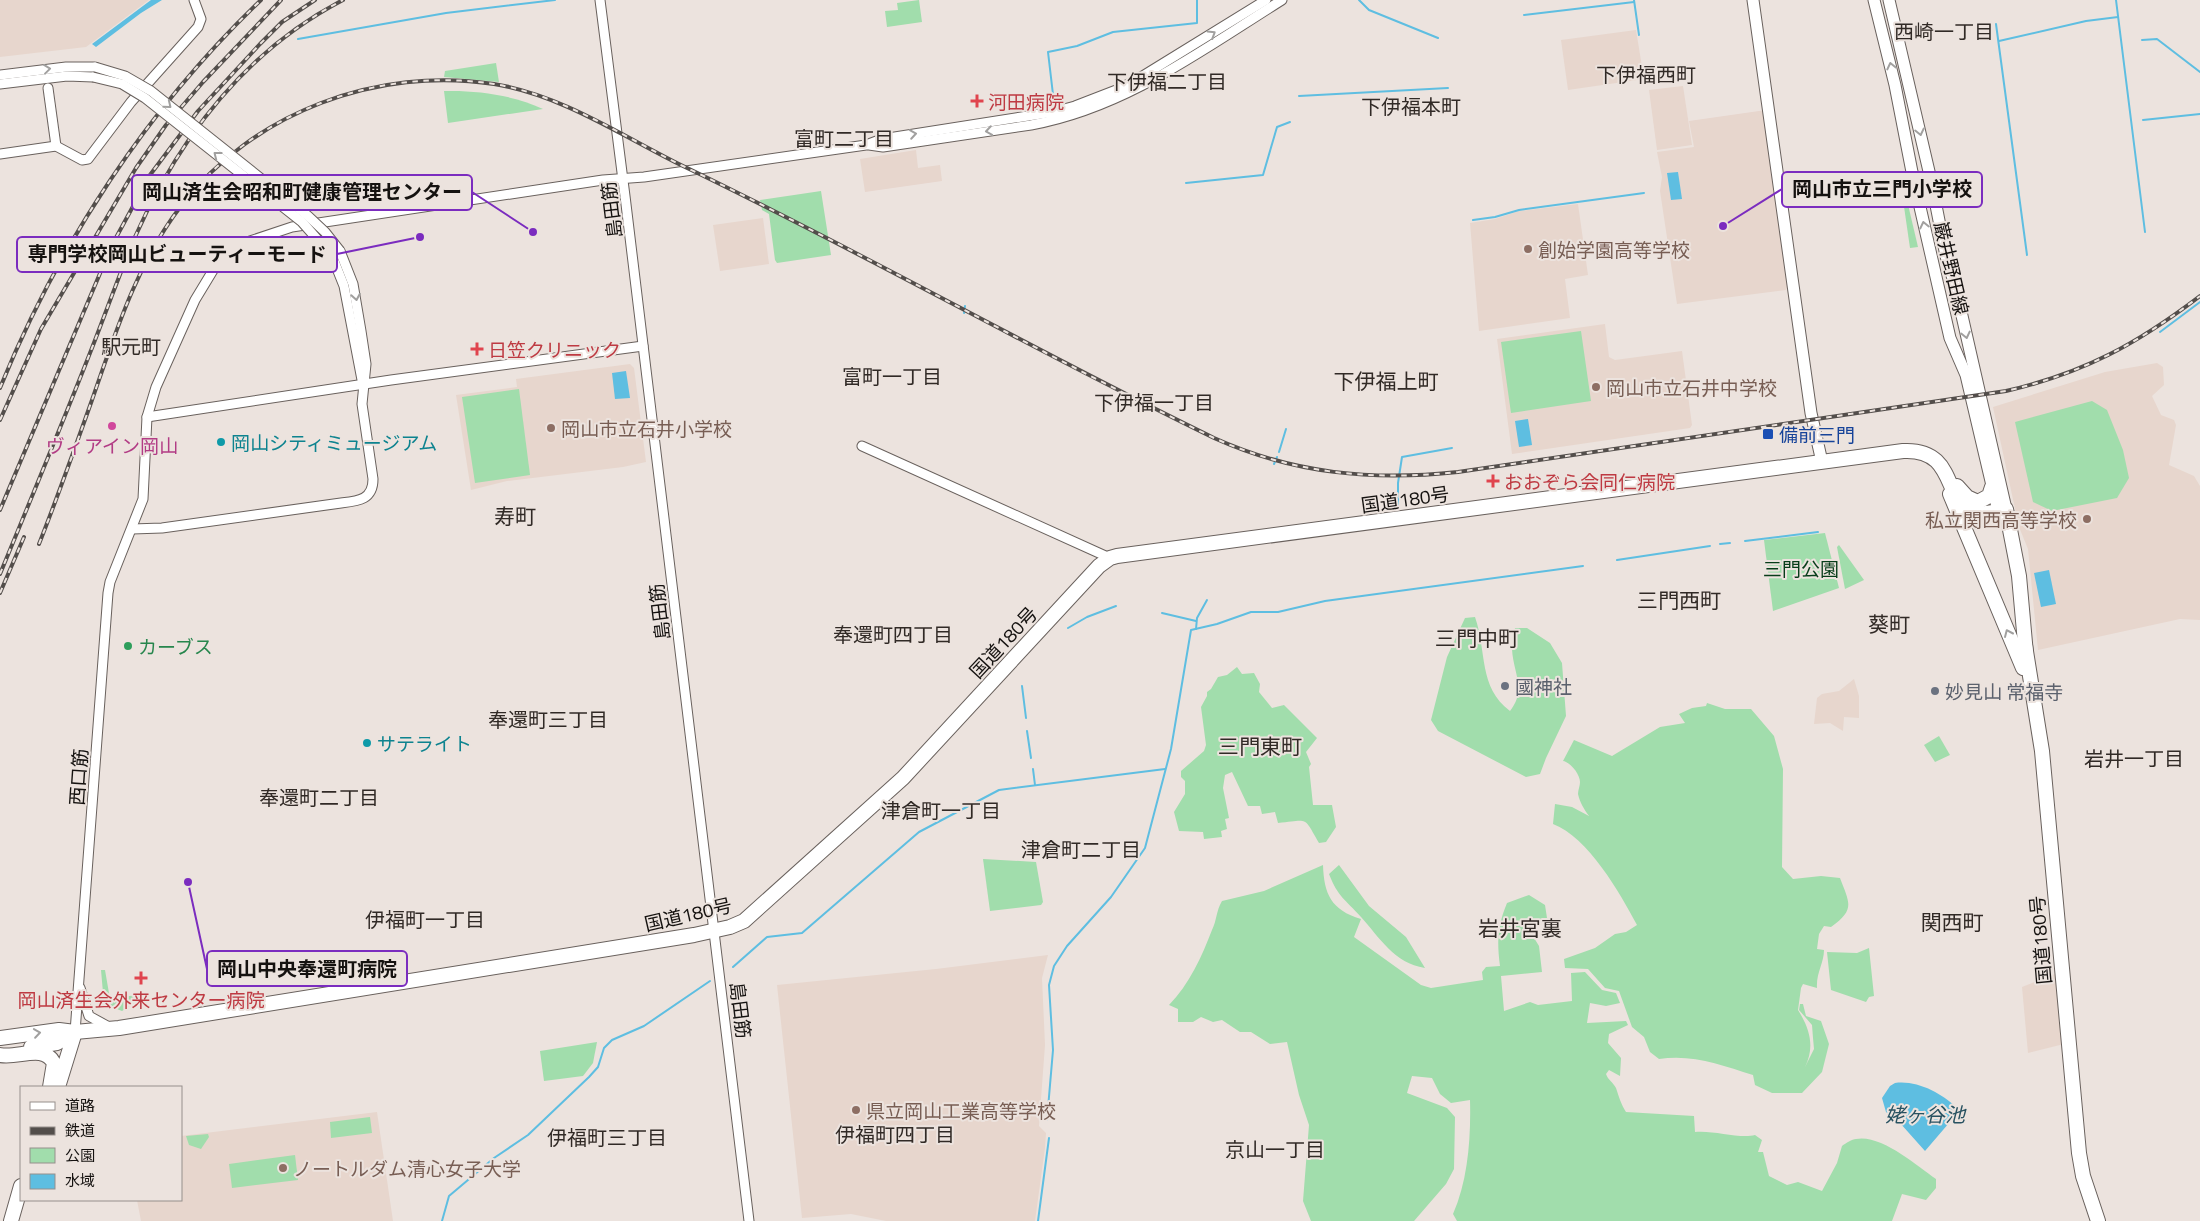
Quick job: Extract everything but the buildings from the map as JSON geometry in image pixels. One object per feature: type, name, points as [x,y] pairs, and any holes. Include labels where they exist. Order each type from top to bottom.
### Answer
[{"type":"highway","name":"国道180号","points":[[0,1038],[59,1030],[75,1032],[112,1029],[730,927],[753,915],[903,778],[1099,566],[1110,558],[1822,462],[1908,451],[1920,452],[1931,457],[1946,472],[1960,501],[1969,511],[1980,513],[2002,510],[2020,576],[2026,654],[2042,751],[2078,1145],[2083,1176],[2098,1221]]},
{"type":"highway","points":[[1946,472],[1967,497],[1973,500],[1985,500],[1989,496],[1992,487]]},
{"type":"highway","points":[[1946,472],[1957,515],[2033,695]]},
{"type":"highway","points":[[0,1054],[57,1043],[75,1032]]},
{"type":"highway","points":[[58,1086],[75,1032]]},
{"type":"highway","points":[[0,1054],[6,1056],[38,1052],[47,1055],[54,1063],[50,1086]]},
{"type":"highway","points":[[11,1221],[20,1190]]},
{"type":"main road","points":[[1753,0],[1811,413],[1822,462]]},
{"type":"main road","name":"巌井野田線","points":[[1874,0],[1950,338],[1966,375],[1992,487],[2002,510]]},
{"type":"main road","name":"巌井野田線","points":[[1889,0],[2002,510]]},
{"type":"street","points":[[0,154],[56,146],[82,160],[88,159],[131,102],[198,28],[201,19],[194,0]]},
{"type":"street","name":"島田筋","points":[[600,0],[749,1221]]},
{"type":"street","points":[[1232,26],[1266,0]]},
{"type":"street","points":[[1232,26],[1282,0]]},
{"type":"street","name":"西口筋","points":[[75,1032],[110,582],[143,499],[147,417],[162,374],[195,300],[207,278],[231,252],[250,241],[292,227],[623,178],[866,145],[882,139],[966,130],[1030,120],[1077,110],[1098,102],[1192,51],[1232,26]]},
{"type":"street","points":[[0,75],[66,67],[125,76],[151,91],[312,220],[350,271],[356,295],[366,364],[362,404],[373,488],[362,500],[162,528],[132,529]]},
{"type":"street","points":[[0,84],[94,72]]},
{"type":"street","points":[[48,88],[56,146]]},
{"type":"street","points":[[147,417],[643,346]]},
{"type":"street","points":[[862,446],[1110,558]]},
{"type":"street","points":[[79,986],[89,1016],[112,1029]]},
{"type":"shaded area","points":[[0,0],[149,0],[86,47],[0,57]]},
{"type":"shaded area","points":[[1636,30],[1644,79],[1568,90],[1561,40]]},
{"type":"shaded area","points":[[1683,86],[1692,145],[1657,150],[1649,90]]},
{"type":"shaded area","points":[[1766,110],[1789,284],[1786,290],[1677,304],[1660,191],[1662,177],[1657,152],[1694,147],[1689,121]]},
{"type":"shaded area","points":[[916,150],[918,168],[940,165],[942,181],[865,192],[860,159]]},
{"type":"shaded area","name":"創始学園高等学校","points":[[1578,204],[1588,275],[1565,279],[1570,318],[1479,331],[1470,223],[1495,219],[1519,211]]},
{"type":"shaded area","points":[[763,218],[769,264],[720,271],[713,225]]},
{"type":"shaded area","name":"岡山市立石井中学校","points":[[1605,324],[1609,357],[1615,360],[1682,351],[1692,425],[1690,428],[1512,454],[1497,339]]},
{"type":"shaded area","points":[[2157,363],[2163,367],[2164,385],[2152,396],[2161,415],[2174,420],[2176,425],[2169,465],[2194,476],[2200,486],[2200,620],[2180,619],[2038,650],[2028,549],[2019,527],[1993,407],[2105,372]]},
{"type":"shaded area","name":"岡山市立石井小学校","points":[[630,364],[634,368],[646,462],[623,467],[507,481],[471,490],[456,395],[517,387],[516,379]]},
{"type":"shaded area","points":[[1854,679],[1859,696],[1859,718],[1844,717],[1843,731],[1830,723],[1814,724],[1817,698],[1822,694],[1839,691]]},
{"type":"shaded area","points":[[1048,955],[1042,978],[1045,1045],[1039,1126],[1046,1133],[1035,1221],[886,1221],[851,1214],[802,1218],[777,985],[936,969]]},
{"type":"shaded area","points":[[2055,974],[2057,975],[2064,1044],[2028,1053],[2022,987]]},
{"type":"shaded area","name":"ノートルダム清心女子大学","points":[[377,1112],[393,1221],[141,1221],[137,1201],[182,1201],[182,1136]]},
{"type":"green space","points":[[919,0],[922,22],[887,27],[885,11],[898,10],[897,3]]},
{"type":"green space","points":[[496,63],[499,82],[444,77],[445,71]]},
{"type":"green space","points":[[444,91],[494,94],[519,100],[543,109],[448,123]]},
{"type":"green space","points":[[1900,179],[1902,179],[1918,247],[1910,248]]},
{"type":"green space","points":[[821,191],[831,255],[777,263],[769,214],[762,210],[760,200]]},
{"type":"green space","points":[[1581,331],[1591,401],[1511,413],[1501,342]]},
{"type":"green space","points":[[519,389],[530,475],[475,483],[462,397]]},
{"type":"green space","points":[[2092,401],[2107,410],[2123,450],[2129,478],[2117,498],[2052,511],[2033,502],[2015,422]]},
{"type":"green space","name":"三門公園","points":[[1825,533],[1839,588],[1773,611],[1764,540]]},
{"type":"green space","points":[[1839,545],[1864,580],[1845,589],[1837,547]]},
{"type":"green space","points":[[1475,617],[1488,680],[1500,701],[1510,711],[1518,696],[1518,681],[1512,649],[1515,628],[1527,628],[1550,643],[1562,663],[1566,716],[1540,774],[1526,777],[1438,731],[1431,720],[1447,657],[1465,618]]},
{"type":"green space","points":[[1237,667],[1242,674],[1254,673],[1260,684],[1259,692],[1272,708],[1284,705],[1317,738],[1306,752],[1311,764],[1309,767],[1313,805],[1332,805],[1336,827],[1326,842],[1319,843],[1305,822],[1278,823],[1275,812],[1262,814],[1260,806],[1248,806],[1232,772],[1225,775],[1223,788],[1229,818],[1225,819],[1227,829],[1221,831],[1222,837],[1204,839],[1203,832],[1179,831],[1174,812],[1185,794],[1185,781],[1181,777],[1181,771],[1204,751],[1206,745],[1201,707],[1207,692],[1218,677],[1227,675]]},
{"type":"green space","points":[[1707,703],[1725,709],[1751,709],[1774,736],[1783,769],[1782,867],[1793,879],[1821,876],[1840,878],[1848,900],[1847,911],[1844,916],[1831,927],[1824,926],[1819,934],[1817,949],[1824,950],[1817,988],[1803,984],[1801,988],[1798,1010],[1806,1024],[1810,1038],[1810,1052],[1805,1067],[1814,1049],[1812,1025],[1799,1010],[1800,1004],[1803,1004],[1806,1016],[1821,1021],[1829,1044],[1822,1072],[1802,1093],[1772,1093],[1755,1085],[1753,1075],[1707,1061],[1684,1058],[1659,1059],[1650,1052],[1644,1037],[1632,1027],[1619,991],[1605,988],[1588,969],[1565,968],[1564,959],[1595,948],[1615,934],[1626,932],[1637,925],[1602,867],[1579,841],[1553,824],[1555,804],[1572,807],[1589,816],[1582,806],[1579,797],[1580,782],[1578,775],[1571,766],[1563,761],[1574,740],[1612,756],[1660,727],[1685,723],[1679,714],[1692,708],[1706,706]]},
{"type":"green space","points":[[1939,736],[1950,755],[1935,762],[1924,745]]},
{"type":"green space","points":[[983,859],[1036,862],[1043,902],[1041,905],[990,911]]},
{"type":"green space","points":[[1323,865],[1325,884],[1331,900],[1343,911],[1361,919],[1354,937],[1421,985],[1431,988],[1483,980],[1482,972],[1486,967],[1500,966],[1499,935],[1501,920],[1507,903],[1529,895],[1545,905],[1547,918],[1533,926],[1531,933],[1539,946],[1542,972],[1501,976],[1504,1011],[1530,1002],[1538,1005],[1572,1001],[1571,973],[1585,972],[1602,990],[1616,993],[1620,1003],[1606,1006],[1590,1003],[1587,1023],[1626,1021],[1628,1025],[1609,1034],[1608,1043],[1621,1058],[1620,1076],[1609,1070],[1606,1074],[1616,1088],[1626,1112],[1694,1116],[1695,1132],[1742,1136],[1755,1135],[1762,1140],[1758,1152],[1763,1152],[1769,1176],[1787,1185],[1798,1182],[1822,1191],[1837,1163],[1842,1146],[1856,1139],[1866,1139],[1887,1146],[1908,1159],[1936,1179],[1936,1188],[1926,1200],[1902,1194],[1892,1221],[1457,1221],[1453,1214],[1462,1187],[1468,1158],[1470,1100],[1451,1103],[1440,1094],[1432,1078],[1412,1076],[1407,1093],[1447,1108],[1455,1117],[1454,1169],[1446,1184],[1414,1221],[1311,1221],[1303,1201],[1309,1125],[1299,1095],[1287,1042],[1270,1044],[1251,1032],[1240,1032],[1222,1020],[1213,1022],[1201,1017],[1193,1022],[1178,1022],[1178,1009],[1169,1005],[1183,988],[1194,970],[1214,926],[1222,901],[1264,891]]},
{"type":"green space","points":[[1339,865],[1369,906],[1406,937],[1425,968],[1405,961],[1396,955],[1342,897],[1329,874]]},
{"type":"green space","points":[[1869,948],[1874,996],[1869,997],[1866,1002],[1831,990],[1827,952],[1857,953]]},
{"type":"green space","points":[[101,970],[105,970],[110,999],[136,995],[137,1001],[122,1011],[104,1004]]},
{"type":"green space","points":[[597,1042],[593,1063],[583,1076],[544,1081],[540,1051]]},
{"type":"green space","points":[[370,1117],[372,1133],[331,1138],[330,1122]]},
{"type":"green space","points":[[208,1134],[209,1137],[201,1149],[189,1145],[186,1136]]},
{"type":"green space","points":[[295,1155],[298,1180],[232,1188],[229,1164]]},
{"type":"water","points":[[151,0],[162,0],[141,13],[96,47],[92,44]]},
{"type":"water","points":[[1678,172],[1682,199],[1671,200],[1667,173]]},
{"type":"water","points":[[626,371],[630,398],[615,399],[612,373]]},
{"type":"water","points":[[1528,419],[1532,445],[1519,447],[1515,421]]},
{"type":"water","points":[[2049,570],[2056,604],[2041,607],[2034,573]]},
{"type":"water","name":"姥ヶ谷池","points":[[1895,1083],[1912,1084],[1936,1092],[1956,1107],[1949,1123],[1925,1151],[1900,1123],[1886,1112],[1882,1098],[1890,1086]]},
{"type":"waterway","points":[[298,39],[446,13],[555,0]]},
{"type":"waterway","points":[[1054,103],[1048,52],[1077,46],[1113,32],[1197,23],[1197,0]]},
{"type":"waterway","points":[[1359,0],[1369,10],[1438,38]]},
{"type":"waterway","points":[[1634,0],[1639,35]]},
{"type":"waterway","points":[[2116,0],[2145,232]]},
{"type":"waterway","points":[[1524,15],[1634,2]]},
{"type":"waterway","points":[[1999,41],[2086,21],[2118,17]]},
{"type":"waterway","points":[[1996,24],[2027,255]]},
{"type":"waterway","points":[[2142,40],[2157,39],[2200,72]]},
{"type":"waterway","points":[[1299,96],[1448,88]]},
{"type":"waterway","points":[[2143,120],[2200,114]]},
{"type":"waterway","points":[[1186,183],[1263,175],[1277,127],[1290,122]]},
{"type":"waterway","points":[[1473,220],[1495,217],[1519,210],[1644,193]]},
{"type":"waterway","points":[[2160,332],[2200,302]]},
{"type":"waterway","points":[[964,313],[965,306]]},
{"type":"waterway","points":[[1279,452],[1286,429]]},
{"type":"waterway","points":[[1398,506],[1398,483],[1402,457],[1452,448]]},
{"type":"waterway","points":[[1274,464],[1277,457]]},
{"type":"waterway","points":[[1745,541],[1818,532]]},
{"type":"waterway","points":[[1720,544],[1730,543]]},
{"type":"waterway","points":[[1617,560],[1710,546]]},
{"type":"waterway","points":[[1047,1120],[1053,1050],[1049,985],[1054,966],[1067,946],[1111,897],[1145,848],[1171,749],[1191,630],[1217,624],[1251,612],[1278,612],[1325,601],[1583,566]]},
{"type":"waterway","points":[[1196,629],[1197,618],[1207,600]]},
{"type":"waterway","points":[[1068,628],[1087,617],[1116,606]]},
{"type":"waterway","points":[[1162,613],[1196,621]]},
{"type":"waterway","points":[[1022,686],[1026,718]]},
{"type":"waterway","points":[[1027,731],[1031,758]]},
{"type":"waterway","points":[[1033,769],[1035,785]]},
{"type":"waterway","points":[[733,967],[767,937],[802,933],[919,832],[999,790],[1165,769]]},
{"type":"waterway","points":[[442,1221],[449,1196],[494,1158],[528,1135],[589,1077],[598,1067],[604,1048],[612,1040],[644,1026],[710,981]]},
{"type":"waterway","points":[[1038,1221],[1049,1138]]},
{"type":"railway","points":[[0,388],[50,281],[110,180],[144,132],[181,86],[261,0]]},
{"type":"railway","points":[[0,420],[41,329],[136,168],[166,125],[203,82],[281,0]]},
{"type":"railway","points":[[0,510],[112,245],[150,175],[198,111],[260,44],[282,22],[315,0]]},
{"type":"railway","points":[[0,574],[79,381],[135,237],[172,165],[194,132],[219,100],[246,71],[275,45],[308,21],[343,0]]},
{"type":"railway","points":[[39,544],[129,300],[152,251],[165,228],[181,206],[210,173],[244,145],[281,121],[321,103],[363,90],[406,82],[450,80],[494,84],[519,89],[568,107],[1214,438],[1274,460],[1334,472],[1395,476],[1458,472],[2006,391],[2060,375],[2109,355],[2154,329],[2200,296]]},
{"type":"railway","points":[[0,593],[24,537]]},
{"type":"place","name":"河田病院","points":[[977,101]]},
{"type":"place","name":"岡山市立三門小学校","points":[[1723,226]]},
{"type":"place","name":"岡山済生会昭和町健康管理センター","points":[[533,232]]},
{"type":"place","name":"専門学校岡山ビューティーモード","points":[[420,237]]},
{"type":"place","name":"創始学園高等学校","points":[[1528,249]]},
{"type":"place","name":"日笠クリニック","points":[[477,349]]},
{"type":"place","name":"岡山市立石井中学校","points":[[1596,387]]},
{"type":"place","name":"ヴィアイン岡山","points":[[112,426]]},
{"type":"place","name":"岡山市立石井小学校","points":[[551,428]]},
{"type":"place","name":"備前三門","points":[[1768,434]]},
{"type":"place","name":"岡山シティミュージアム","points":[[221,442]]},
{"type":"place","name":"おおぞら会同仁病院","points":[[1493,481]]},
{"type":"place","name":"私立関西高等学校","points":[[2087,519]]},
{"type":"place","name":"カーブス","points":[[128,646]]},
{"type":"place","name":"國神社","points":[[1505,686]]},
{"type":"place","name":"妙見山 常福寺","points":[[1935,691]]},
{"type":"place","name":"サテライト","points":[[367,743]]},
{"type":"place","name":"岡山中央奉還町病院","points":[[188,882]]},
{"type":"place","name":"岡山済生会外来センター病院","points":[[141,978]]},
{"type":"place","name":"県立岡山工業高等学校","points":[[856,1110]]},
{"type":"place","name":"ノートルダム清心女子大学","points":[[283,1168]]},
{"type":"district","name":"西崎一丁目","points":[[1944,31]]},
{"type":"district","name":"下伊福西町","points":[[1646,74]]},
{"type":"district","name":"下伊福二丁目","points":[[1167,81]]},
{"type":"district","name":"下伊福本町","points":[[1411,106]]},
{"type":"district","name":"富町二丁目","points":[[844,138]]},
{"type":"district","name":"駅元町","points":[[131,346]]},
{"type":"district","name":"富町一丁目","points":[[892,376]]},
{"type":"district","name":"下伊福上町","points":[[1386,381]]},
{"type":"district","name":"下伊福一丁目","points":[[1154,402]]},
{"type":"district","name":"寿町","points":[[515,516]]},
{"type":"district","name":"三門西町","points":[[1679,600]]},
{"type":"district","name":"葵町","points":[[1889,624]]},
{"type":"district","name":"奉還町四丁目","points":[[893,634]]},
{"type":"district","name":"三門中町","points":[[1477,638]]},
{"type":"district","name":"奉還町三丁目","points":[[548,719]]},
{"type":"district","name":"三門東町","points":[[1260,746]]},
{"type":"district","name":"岩井一丁目","points":[[2134,758]]},
{"type":"district","name":"奉還町二丁目","points":[[319,797]]},
{"type":"district","name":"津倉町一丁目","points":[[941,810]]},
{"type":"district","name":"津倉町二丁目","points":[[1081,849]]},
{"type":"district","name":"伊福町一丁目","points":[[425,919]]},
{"type":"district","name":"関西町","points":[[1952,922]]},
{"type":"district","name":"岩井宮裏","points":[[1520,928]]},
{"type":"district","name":"伊福町四丁目","points":[[895,1134]]},
{"type":"district","name":"伊福町三丁目","points":[[607,1137]]},
{"type":"district","name":"京山一丁目","points":[[1275,1149]]}]
